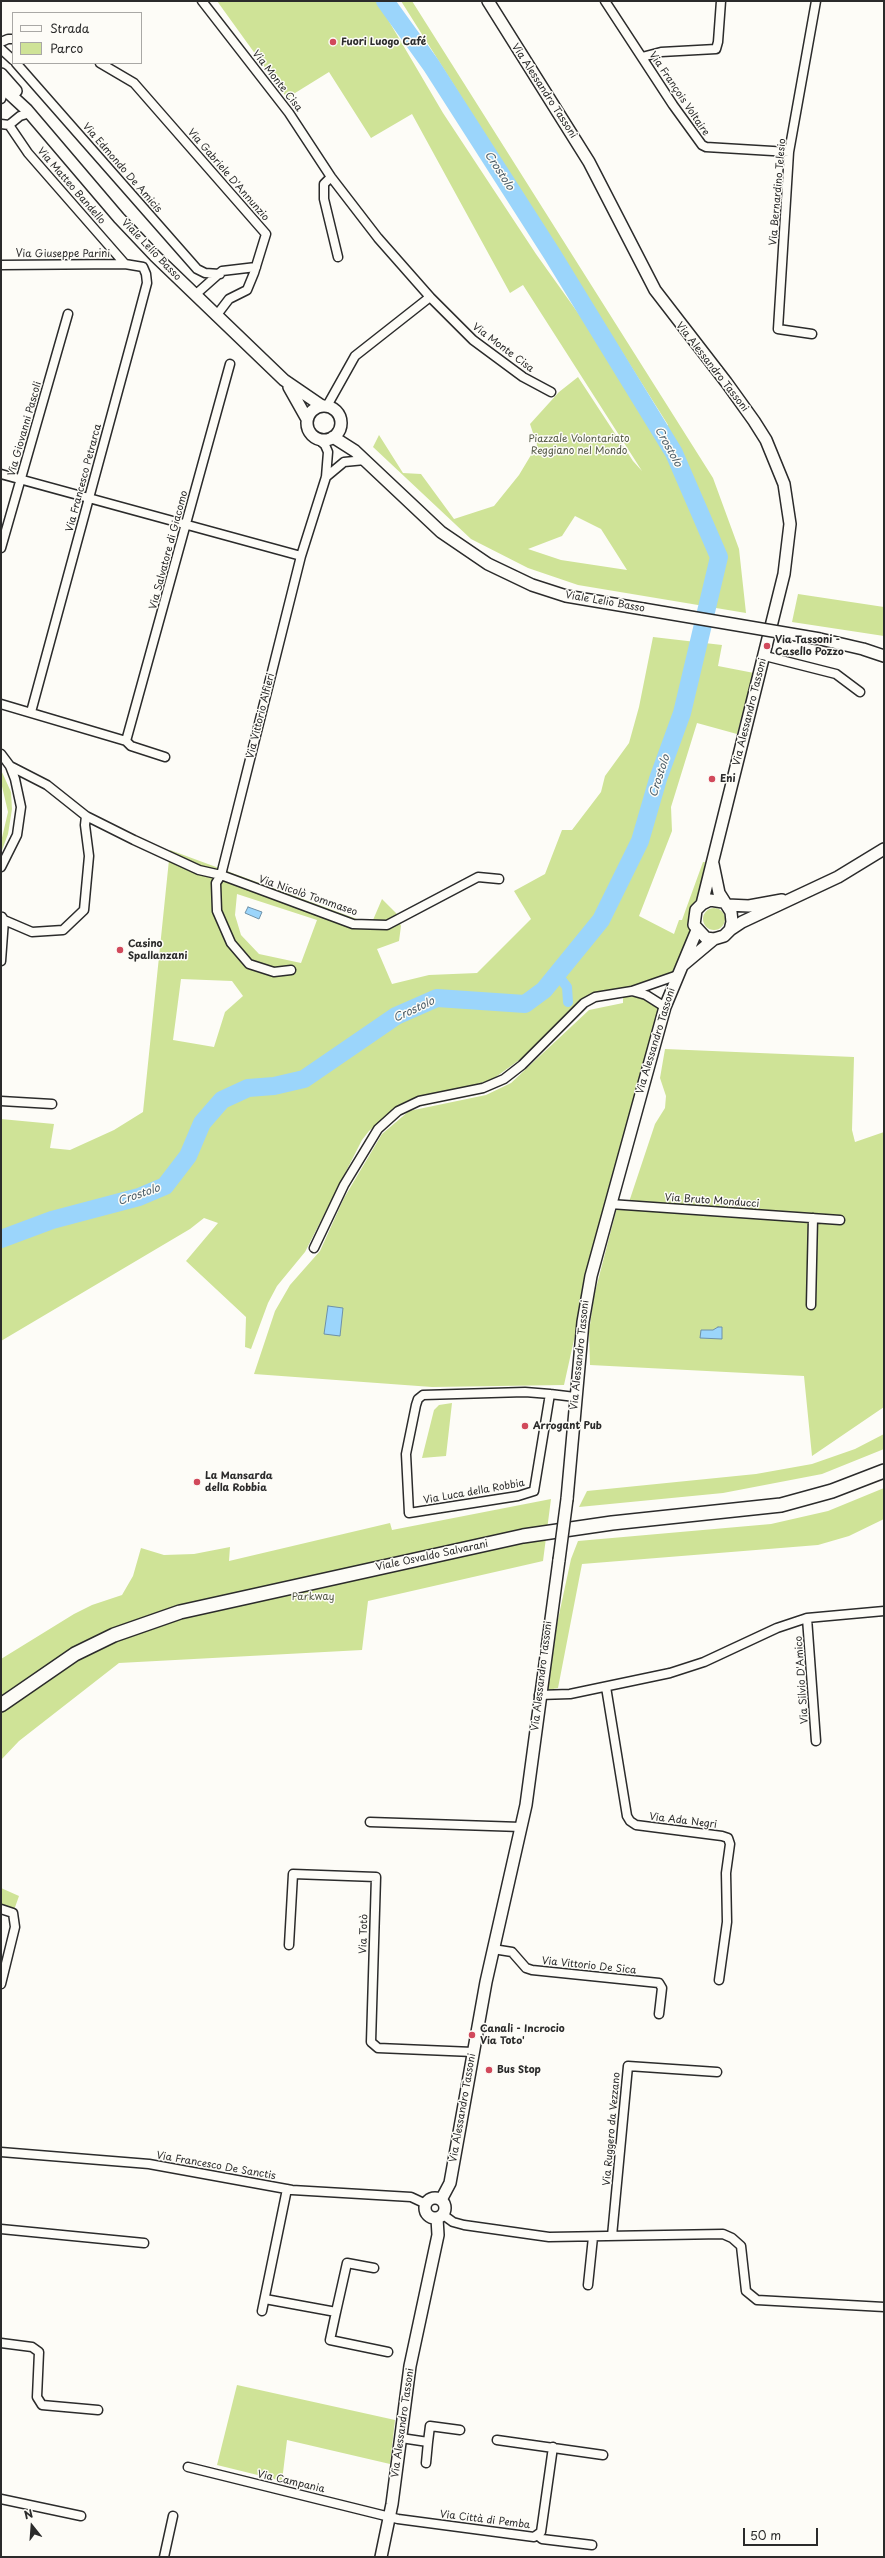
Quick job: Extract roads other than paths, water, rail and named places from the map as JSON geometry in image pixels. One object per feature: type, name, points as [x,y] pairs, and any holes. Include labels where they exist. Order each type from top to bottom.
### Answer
[{"type":"main road","name":"Viale Osvaldo Salvarani","points":[[1,1705],[75,1654],[114,1635],[180,1612],[523,1536],[612,1523],[781,1505],[832,1492],[884,1471]]},
{"type":"street","name":"Via Monte Cisa","points":[[202,1],[293,118],[331,177],[378,238],[430,297],[473,340],[523,377],[551,392]]},
{"type":"street","name":"Via Alessandro Tassoni","points":[[441,2200],[450,2183],[493,1949],[522,1827],[567,1498],[575,1397],[586,1300],[610,1204],[665,1007],[696,930],[694,915],[702,904],[713,862],[765,656],[790,540],[790,512],[779,468],[766,440],[740,401],[655,290],[589,162],[490,1]]},
{"type":"street","name":"Via François Voltaire","points":[[605,1],[702,145],[706,147],[790,152]]},
{"type":"street","points":[[642,57],[661,52],[716,48],[718,42],[721,1]]},
{"type":"street","name":"Via Bernardino Telesio","points":[[812,334],[778,329],[790,152],[816,1]]},
{"type":"street","points":[[1,42],[8,38],[12,39]]},
{"type":"street","points":[[1,49],[12,59]]},
{"type":"street","name":"Via Edmondo De Amicis","points":[[17,64],[197,269],[205,273],[220,274],[256,267]]},
{"type":"street","name":"Via Gabriele D'Annunzio","points":[[102,64],[134,83],[266,234],[256,267],[246,290],[229,299],[216,316]]},
{"type":"street","name":"Viale Lelio Basso","points":[[1,74],[21,97],[29,112]]},
{"type":"street","name":"Viale Lelio Basso","points":[[2,91],[29,112],[133,233],[216,316],[284,380],[324,406]]},
{"type":"street","points":[[5,125],[29,112]]},
{"type":"street","name":"Via Matteo Bandello","points":[[5,125],[125,264]]},
{"type":"street","points":[[331,177],[324,184],[324,199],[338,257]]},
{"type":"street","name":"Via Giuseppe Parini","points":[[1,265],[125,264]]},
{"type":"street","name":"Via Francesco Petrarca","points":[[30,712],[90,497],[147,283],[146,274],[143,267],[125,264]]},
{"type":"street","name":"Via Edmondo De Amicis","points":[[195,295],[220,274]]},
{"type":"street","points":[[365,460],[355,451],[331,438],[318,439],[310,432],[307,419],[312,410],[324,406],[355,356],[430,297]]},
{"type":"street","name":"Via Giovanni Pascoli","points":[[1,548],[68,314]]},
{"type":"street","name":"Via Salvatore di Giacomo","points":[[126,741],[187,525],[230,364]]},
{"type":"street","name":"Viale Lelio Basso","points":[[284,380],[307,419]]},
{"type":"street","points":[[324,406],[338,413],[341,424],[355,451]]},
{"type":"street","points":[[331,438],[341,424]]},
{"type":"street","name":"Via Vittorio Alfieri","points":[[221,875],[301,556],[329,474],[331,438]]},
{"type":"street","name":"Via Vittorio Alfieri","points":[[318,439],[325,445],[328,452],[329,474]]},
{"type":"street","points":[[329,474],[344,462],[365,460]]},
{"type":"street","name":"Viale Lelio Basso","points":[[365,460],[441,532],[488,564],[532,585],[566,596],[820,639],[863,648],[884,656]]},
{"type":"street","points":[[1,474],[90,497],[301,556]]},
{"type":"street","points":[[765,656],[836,674],[860,692]]},
{"type":"street","points":[[1,704],[126,741],[131,746],[165,757]]},
{"type":"street","points":[[1,754],[10,766],[20,795],[20,824],[12,849],[1,867]]},
{"type":"street","name":"Via Nicolò Tommaseo","points":[[10,766],[46,785],[86,816],[199,870],[221,875],[353,924],[387,925],[478,877],[500,879]]},
{"type":"street","points":[[1,961],[3,918],[32,932],[63,930],[84,910],[89,856],[85,825],[86,816]]},
{"type":"street","points":[[730,930],[792,898],[838,877],[884,849]]},
{"type":"street","name":"Via Alessandro Tassoni","points":[[680,970],[714,939],[724,936],[730,930],[732,917],[716,884],[713,862]]},
{"type":"street","points":[[221,875],[216,883],[217,911],[231,943],[249,964],[274,972],[292,970]]},
{"type":"street","points":[[702,904],[710,900],[725,904],[749,906],[792,898]]},
{"type":"street","points":[[696,930],[706,938],[714,939]]},
{"type":"street","points":[[314,1248],[344,1185],[360,1157],[378,1129],[398,1111],[419,1101],[484,1088],[504,1079],[522,1065],[584,1003],[595,997],[632,990],[680,970]]},
{"type":"street","points":[[632,990],[646,995],[665,1007]]},
{"type":"street","points":[[1,1101],[52,1104]]},
{"type":"street","name":"Via Bruto Monducci","points":[[610,1204],[840,1220]]},
{"type":"street","points":[[811,1306],[813,1218]]},
{"type":"street","name":"Via Luca della Robbia","points":[[525,1392],[550,1394],[534,1491],[518,1496],[409,1513],[406,1454],[416,1405],[423,1395],[525,1392]]},
{"type":"street","points":[[550,1394],[575,1397]]},
{"type":"street","points":[[539,1695],[570,1694],[670,1673],[704,1662],[777,1628],[807,1618],[884,1611]]},
{"type":"street","name":"Via Silvio D'Amico","points":[[807,1618],[816,1741]]},
{"type":"street","name":"Via Ada Negri","points":[[606,1687],[627,1816],[630,1821],[636,1825],[728,1838],[730,1844],[726,1873],[727,1922],[719,1980]]},
{"type":"street","points":[[370,1822],[522,1827]]},
{"type":"street","name":"Via Totò","points":[[289,1945],[293,1874],[376,1877],[371,2042],[378,2048],[473,2052]]},
{"type":"street","points":[[1,1909],[13,1913],[15,1927],[1,1984]]},
{"type":"street","name":"Via Vittorio De Sica","points":[[493,1949],[512,1952],[526,1968],[532,1970],[659,1982],[662,1988],[660,2014]]},
{"type":"street","name":"Via Ruggero da Vezzano","points":[[612,2236],[628,2066],[717,2072]]},
{"type":"street","name":"Via Francesco De Sanctis","points":[[1,2152],[149,2164],[288,2189],[411,2197],[426,2204]]},
{"type":"street","points":[[262,2311],[288,2189]]},
{"type":"street","points":[[440,2216],[444,2205],[441,2200],[431,2199],[426,2204],[428,2215],[440,2216],[464,2225],[549,2237],[724,2234],[732,2238],[741,2246],[746,2291],[757,2300],[884,2307]]},
{"type":"street","name":"Via Alessandro Tassoni","points":[[381,2557],[390,2515],[410,2366],[438,2235],[440,2216]]},
{"type":"street","points":[[1,2229],[144,2243]]},
{"type":"street","points":[[588,2285],[593,2237]]},
{"type":"street","points":[[374,2268],[347,2263],[330,2340],[388,2352]]},
{"type":"street","points":[[265,2299],[336,2312]]},
{"type":"street","points":[[1,2344],[32,2347],[38,2352],[37,2397],[42,2405],[98,2410]]},
{"type":"street","points":[[426,2463],[430,2426],[460,2430]]},
{"type":"street","points":[[401,2438],[428,2442]]},
{"type":"street","points":[[497,2440],[602,2455]]},
{"type":"street","name":"Via Città di Pemba","points":[[390,2515],[398,2519],[520,2536],[537,2535],[541,2532],[553,2447]]},
{"type":"street","name":"Via Campania","points":[[188,2467],[390,2515]]},
{"type":"street","points":[[1,2499],[81,2516]]},
{"type":"street","points":[[164,2557],[173,2516]]},
{"type":"street","points":[[537,2535],[542,2539],[592,2545]]},
{"type":"water","points":[[248,907],[262,912],[259,919],[245,913]]},
{"type":"water","points":[[328,1306],[343,1308],[340,1336],[324,1334]]},
{"type":"water","points":[[718,1327],[722,1327],[722,1339],[700,1338],[701,1330],[713,1330]]},
{"type":"waterway","name":"Crostolo","points":[[1,1239],[52,1220],[139,1197],[165,1186],[188,1156],[202,1123],[222,1100],[248,1088],[274,1086],[304,1079],[396,1016],[437,998],[525,1004],[544,990],[601,920],[640,841],[658,779],[682,713],[719,557],[674,453],[552,254],[431,65],[385,1]]},
{"type":"waterway","points":[[557,974],[567,987],[568,1002]]},
{"type":"place","name":"Fuori Luogo Café","points":[[333,42]]},
{"type":"place","name":"Via Tassoni - Casello Pozzo","points":[[767,646]]},
{"type":"place","name":"Eni","points":[[712,779]]},
{"type":"place","name":"Casino Spallanzani","points":[[120,950]]},
{"type":"place","name":"Arrogant Pub","points":[[525,1426]]},
{"type":"place","name":"La Mansarda della Robbia","points":[[197,1482]]},
{"type":"place","name":"Canali - Incrocio Via Toto'","points":[[472,2035]]},
{"type":"place","name":"Bus Stop","points":[[489,2070]]},
{"type":"park label","name":"Piazzale Volontariato Reggiano nel Mondo","points":[[579,444]]},
{"type":"park label","name":"Parkway","points":[[313,1597]]}]
